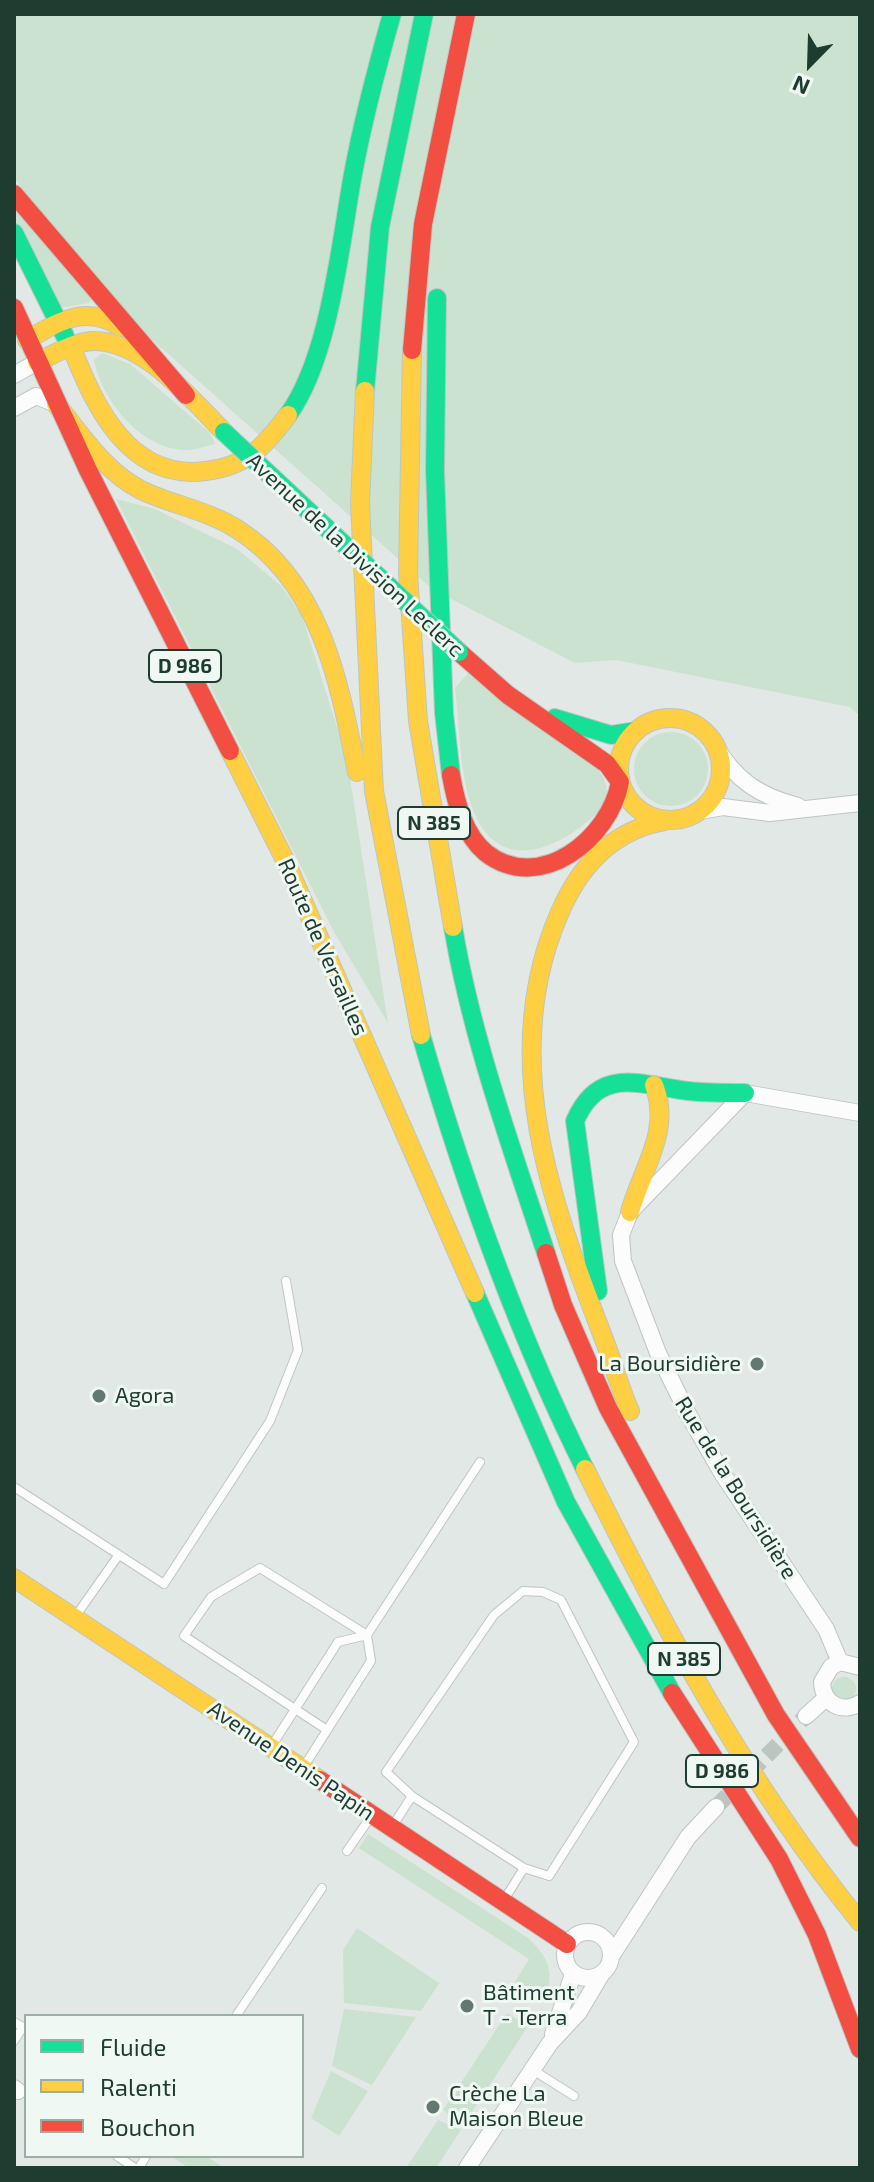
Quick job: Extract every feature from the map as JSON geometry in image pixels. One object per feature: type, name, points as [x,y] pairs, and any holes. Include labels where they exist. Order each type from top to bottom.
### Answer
[{"type":"main road","points":[[14,233],[71,346],[83,379],[115,433],[127,447],[157,466],[185,474],[219,471],[253,455],[277,434],[298,399],[316,350],[367,103],[392,14]]},
{"type":"main road","name":"N 385","points":[[424,14],[380,227],[366,363],[360,503],[374,791],[420,1032],[439,1098],[540,1377],[658,1615],[736,1750],[816,1868],[860,1922]]},
{"type":"main road","name":"N 385","points":[[466,14],[423,224],[412,356],[408,573],[423,750],[461,973],[500,1111],[563,1305],[608,1408],[776,1715],[860,1838]]},
{"type":"main road","points":[[446,109],[453,139],[438,274],[433,371],[434,491],[449,754],[461,814],[474,841],[495,859],[526,868],[541,867],[571,854],[604,823],[616,804],[621,754],[636,731],[658,719],[671,717],[697,726],[715,745],[720,762],[719,785],[700,811],[678,821],[665,821],[631,830],[584,868],[554,920],[532,997],[529,1061],[538,1131],[574,1265],[627,1404],[664,1485],[660,1501]]},
{"type":"main road","points":[[14,194],[152,351],[186,395]]},
{"type":"main road","name":"D 986","points":[[14,308],[20,344],[37,362],[56,404]]},
{"type":"main road","points":[[20,344],[82,313],[99,314],[152,351]]},
{"type":"main road","points":[[37,362],[71,346],[98,341],[120,347],[186,395]]},
{"type":"main road","name":"Avenue de la Division Leclerc","points":[[186,395],[459,652],[530,709],[607,764],[620,782]]},
{"type":"main road","points":[[56,404],[114,473],[139,488],[236,528],[272,556],[292,578],[321,626],[332,658],[358,778],[374,791]]},
{"type":"main road","name":"Route de Versailles","points":[[56,404],[285,860],[566,1502],[658,1671],[779,1859],[817,1935],[860,2049]]},
{"type":"main road","name":"Avenue de la Division Leclerc","points":[[530,709],[594,732],[611,735],[636,731]]},
{"type":"main road","points":[[620,782],[638,809],[665,821]]},
{"type":"main road","points":[[601,1333],[575,1121],[579,1106],[599,1088],[633,1080],[688,1091],[745,1093]]},
{"type":"main road","points":[[630,1212],[634,1192],[645,1173],[664,1116],[663,1101],[654,1085]]},
{"type":"main road","name":"Avenue Denis Papin","points":[[14,1578],[567,1944]]},
{"type":"street","points":[[14,375],[37,362]]},
{"type":"street","points":[[14,408],[36,396],[56,404]]},
{"type":"street","points":[[715,745],[727,767],[756,791],[811,810]]},
{"type":"street","points":[[700,811],[723,807],[770,813],[860,803]]},
{"type":"street","points":[[630,1212],[745,1093],[860,1113]]},
{"type":"street","name":"Rue de la Boursidière","points":[[630,1212],[621,1235],[623,1261],[672,1385],[722,1473],[826,1629],[840,1662]]},
{"type":"street","points":[[860,1667],[840,1662],[824,1675],[822,1688],[826,1698],[844,1708],[860,1703]]},
{"type":"street","points":[[806,1716],[826,1698]]},
{"type":"street","points":[[467,2168],[550,2043],[579,2012],[612,1955],[622,1944],[630,1922],[688,1837],[716,1807]]},
{"type":"street","points":[[601,1936],[610,1927],[630,1922]]},
{"type":"street","points":[[601,1975],[587,1979],[573,1974],[564,1957],[567,1944],[586,1931],[601,1936],[612,1955]]},
{"type":"street","points":[[550,2043],[573,1974]]},
{"type":"lane","points":[[14,1487],[164,1584],[270,1421],[298,1350],[286,1281]]},
{"type":"lane","points":[[302,1768],[371,1661],[367,1635],[480,1462]]},
{"type":"lane","points":[[74,1618],[118,1556]]},
{"type":"lane","points":[[327,1730],[184,1636],[211,1597],[260,1568],[367,1635]]},
{"type":"lane","points":[[523,1591],[543,1592],[561,1600],[634,1742],[549,1876],[524,1868],[412,1796],[386,1772],[494,1615],[523,1591]]},
{"type":"lane","points":[[271,1747],[338,1642],[367,1635]]},
{"type":"lane","points":[[392,1828],[412,1796]]},
{"type":"lane","points":[[347,1851],[373,1815]]},
{"type":"lane","points":[[504,1901],[524,1868]]},
{"type":"lane","points":[[237,2014],[322,1888]]},
{"type":"lane","points":[[14,2022],[23,2027],[14,2041]]},
{"type":"lane","points":[[532,2070],[574,2096]]},
{"type":"green space","points":[[14,14],[860,14],[860,716],[850,707],[616,660],[575,663],[432,589],[129,319],[14,178]]},
{"type":"green space","points":[[14,203],[92,294],[89,303],[60,308],[14,221]]},
{"type":"green space","points":[[102,353],[130,364],[210,433],[215,444],[183,450],[167,447],[138,431],[105,391],[94,360]]},
{"type":"green space","points":[[116,499],[155,509],[237,549],[281,586],[302,616],[347,759],[388,1023],[333,930]]},
{"type":"green space","points":[[468,673],[594,764],[604,779],[607,792],[595,815],[578,829],[548,845],[519,850],[493,840],[482,827],[473,810],[465,781],[455,688]]},
{"type":"green space","points":[[678,732],[698,742],[706,755],[706,783],[698,796],[685,804],[664,806],[644,796],[636,783],[634,762],[644,742],[657,734]]},
{"type":"green space","points":[[844,1677],[855,1684],[856,1689],[849,1700],[844,1701],[833,1694],[832,1689],[839,1678]]},
{"type":"green space","points":[[368,1834],[528,1938],[541,1952],[548,1966],[548,1991],[544,2000],[515,1982],[529,1959],[359,1848]]},
{"type":"green space","points":[[357,1928],[439,1983],[421,2011],[344,2003],[343,1950]]},
{"type":"green space","points":[[344,2009],[416,2017],[372,2085],[332,2066]]},
{"type":"green space","points":[[507,2013],[528,2026],[463,2126],[443,2110]]},
{"type":"green space","points":[[331,2071],[368,2091],[339,2136],[311,2118]]},
{"type":"green space","points":[[438,2120],[461,2130],[436,2168],[406,2168]]},
{"type":"green space","points":[[174,2158],[209,2158],[224,2168],[189,2168]]},
{"type":"tunnel","points":[[716,1807],[806,1716]]},
{"type":"traffic: fast","points":[[288,415],[302,391],[324,332],[361,134],[392,14]]},
{"type":"traffic: fast","points":[[365,391],[380,227],[424,14]]},
{"type":"traffic: fast","points":[[14,233],[65,336]]},
{"type":"traffic: fast","points":[[437,298],[435,471],[444,713],[451,775]]},
{"type":"traffic: fast","points":[[224,432],[459,652]]},
{"type":"traffic: fast","points":[[555,718],[611,735],[636,731]]},
{"type":"traffic: fast","points":[[453,927],[482,1051],[546,1253]]},
{"type":"traffic: fast","points":[[421,1035],[493,1256],[536,1364],[585,1469]]},
{"type":"traffic: fast","points":[[598,1291],[575,1121],[585,1103],[596,1092],[622,1083],[695,1092],[745,1093]]},
{"type":"traffic: fast","points":[[475,1293],[566,1502],[672,1693]]},
{"type":"traffic: slow","points":[[27,340],[62,321],[84,316],[108,320],[121,327]]},
{"type":"traffic: slow","points":[[37,362],[80,343],[95,341],[114,344],[132,351],[166,374],[224,432]]},
{"type":"traffic: slow","points":[[71,346],[104,415],[136,452],[156,464],[179,471],[206,471],[233,465],[244,460],[271,437],[288,415]]},
{"type":"traffic: slow","points":[[412,350],[408,573],[418,721],[453,927]]},
{"type":"traffic: slow","points":[[365,391],[360,503],[374,791],[421,1035]]},
{"type":"traffic: slow","points":[[56,404],[94,452],[128,482],[237,529],[266,551],[289,577],[322,636],[342,703],[357,772]]},
{"type":"traffic: slow","points":[[670,718],[690,722],[706,733],[717,749],[721,769],[717,789],[706,805],[690,816],[670,820],[650,816],[634,805],[623,789],[619,769],[623,749],[634,733],[650,722],[670,718]]},
{"type":"traffic: slow","points":[[230,751],[285,860],[475,1293]]},
{"type":"traffic: slow","points":[[630,1411],[585,1290],[551,1184],[539,1130],[532,1075],[533,1021],[541,966],[568,895],[588,865],[614,842],[629,833],[665,821]]},
{"type":"traffic: slow","points":[[630,1212],[657,1134],[660,1118],[654,1085]]},
{"type":"traffic: slow","points":[[585,1469],[677,1646],[744,1760],[780,1815],[860,1922]]},
{"type":"traffic: slow","points":[[14,1578],[320,1780]]},
{"type":"traffic: jam","points":[[412,350],[423,224],[466,14]]},
{"type":"traffic: jam","points":[[14,194],[186,395]]},
{"type":"traffic: jam","points":[[14,308],[88,470],[230,751]]},
{"type":"traffic: jam","points":[[459,652],[508,695],[607,764],[620,782]]},
{"type":"traffic: jam","points":[[451,775],[462,818],[478,846],[507,864],[528,868],[549,864],[570,854],[587,840],[614,803],[620,782]]},
{"type":"traffic: jam","points":[[546,1253],[563,1305],[608,1408],[776,1715],[860,1838]]},
{"type":"traffic: jam","points":[[672,1693],[779,1859],[817,1935],[860,2049]]},
{"type":"traffic: jam","points":[[320,1780],[567,1944]]},
{"type":"place","name":"La Boursidière","points":[[757,1364]]},
{"type":"place","name":"Agora","points":[[99,1396]]},
{"type":"place","name":"Bâtiment T - Terra","points":[[467,2006]]},
{"type":"place","name":"Crèche La Maison Bleue","points":[[433,2107]]}]
